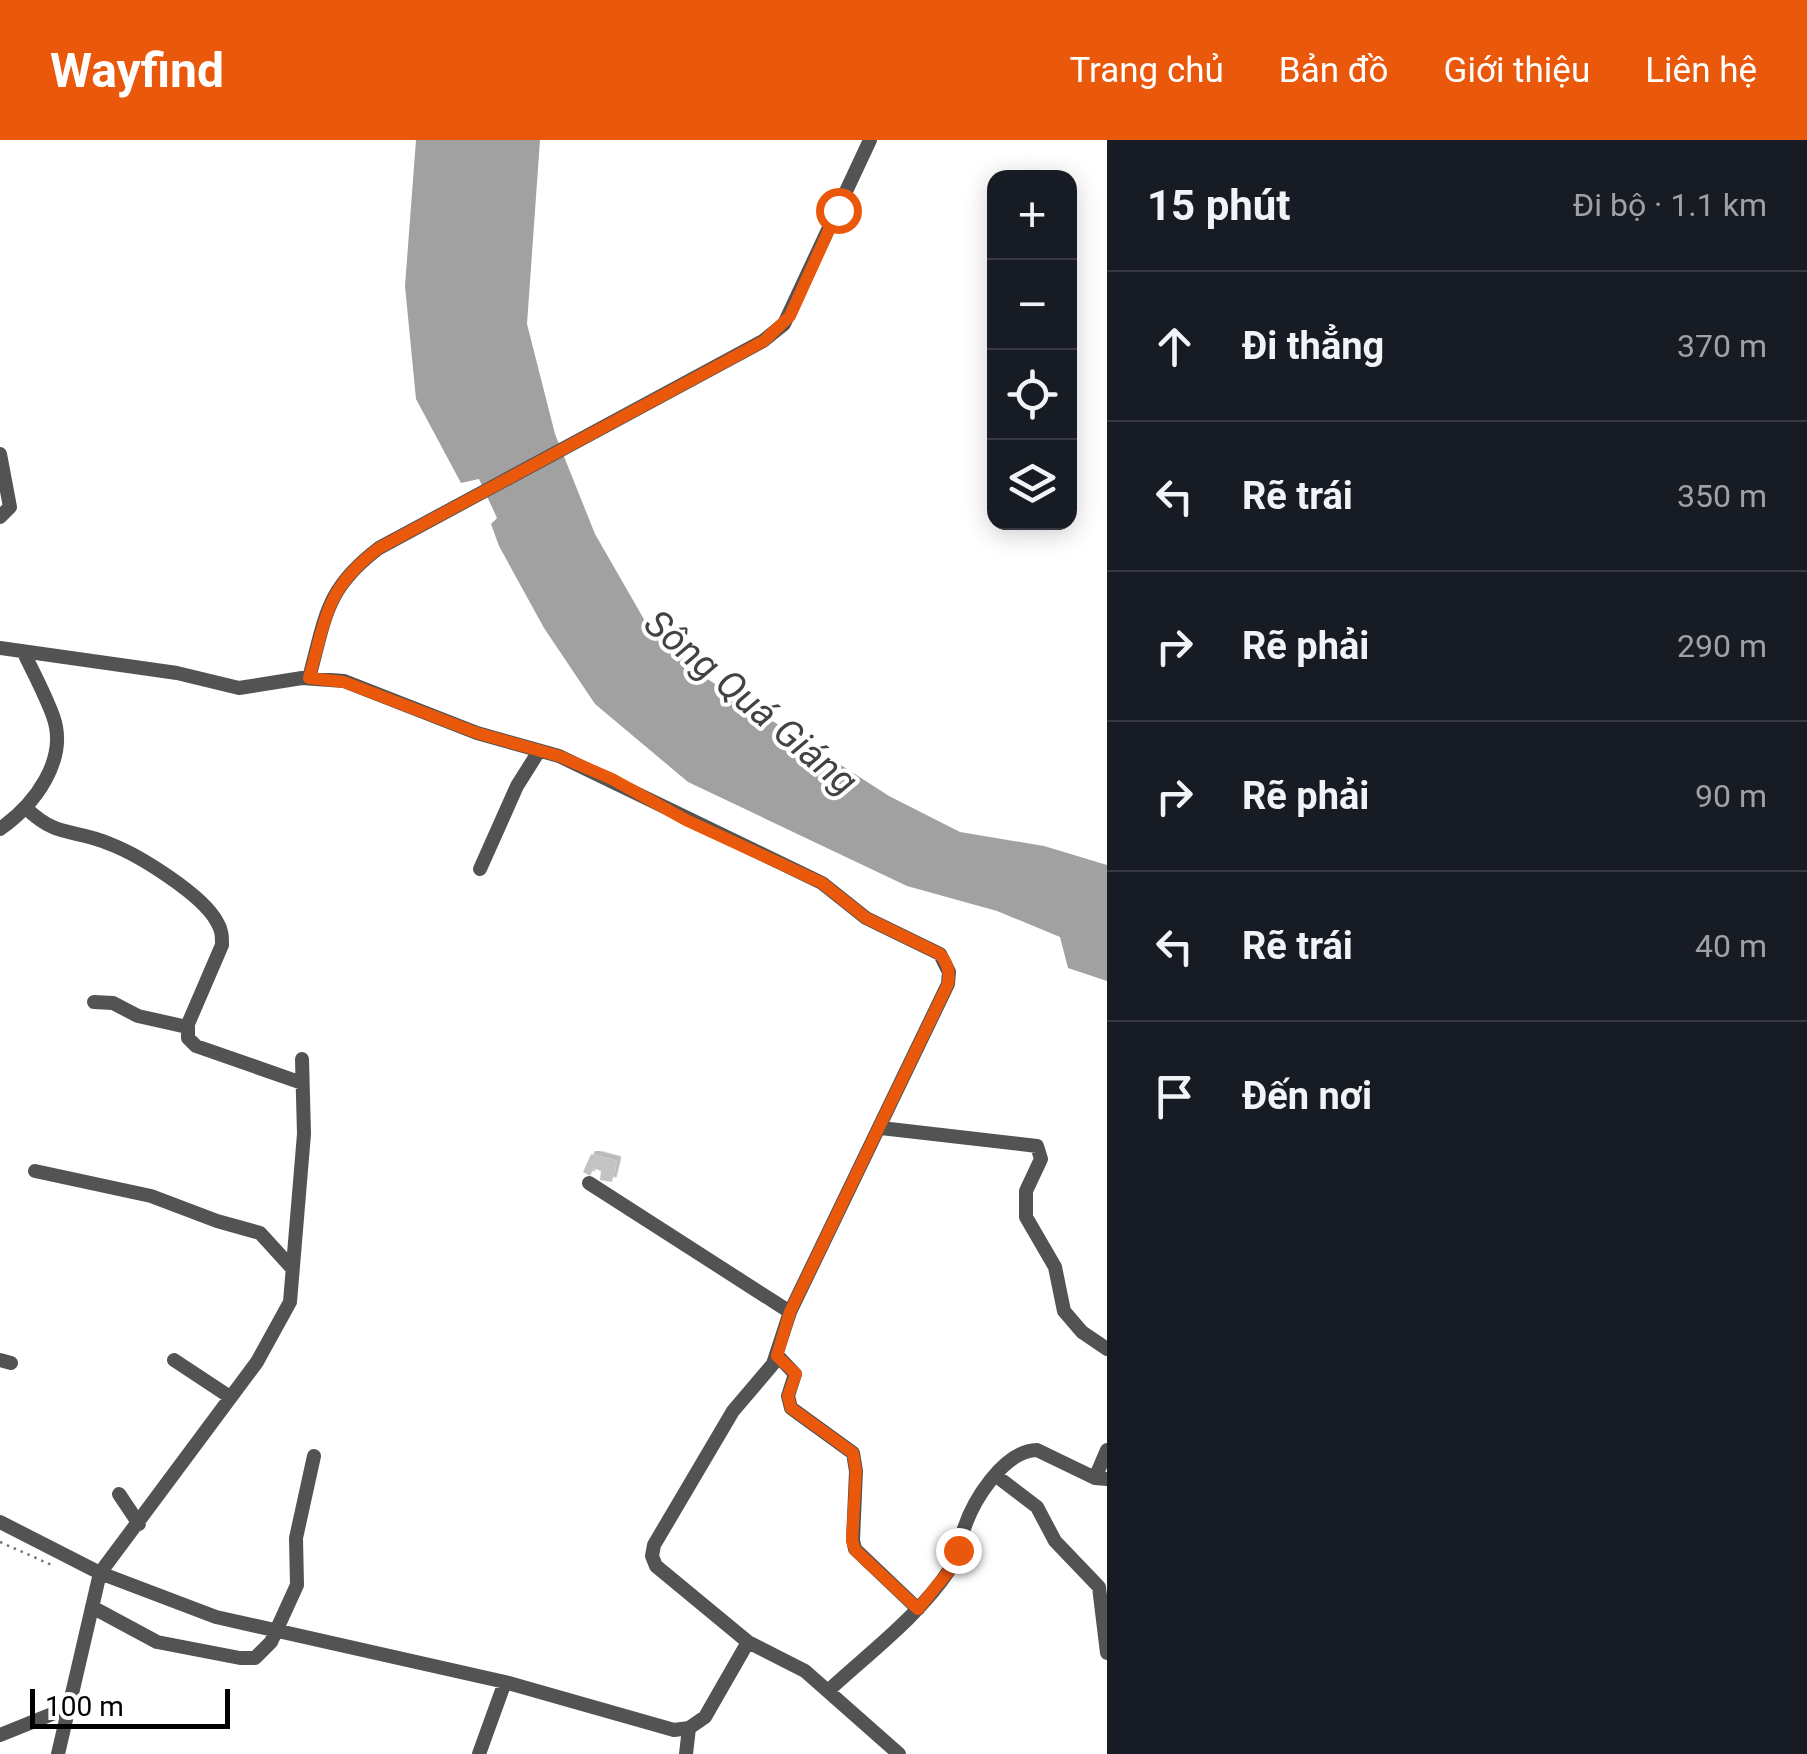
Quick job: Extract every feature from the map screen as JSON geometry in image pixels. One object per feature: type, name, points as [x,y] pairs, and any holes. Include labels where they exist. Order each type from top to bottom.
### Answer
[{"type":"street","points":[[309,678],[329,606],[342,581],[379,548],[764,341],[784,324],[870,140]]},
{"type":"street","points":[[0,454],[10,507],[0,517]]},
{"type":"street","points":[[0,648],[177,673],[240,688],[309,678],[344,682],[612,779],[686,820],[822,883],[866,918],[940,954],[950,972],[948,984],[790,1312],[777,1356],[734,1411],[652,1551],[656,1566],[748,1642],[805,1671],[900,1754]]},
{"type":"street","points":[[0,829],[39,792],[51,766],[57,738],[54,718],[23,651]]},
{"type":"street","points":[[480,869],[516,786],[540,751]]},
{"type":"street","points":[[26,808],[49,828],[98,840],[126,852],[190,893],[216,918],[222,944],[188,1027],[188,1038],[196,1046],[302,1082]]},
{"type":"street","points":[[94,1002],[113,1003],[138,1016],[188,1027]]},
{"type":"street","points":[[58,1754],[100,1573],[257,1362],[290,1302],[304,1134],[302,1059]]},
{"type":"street","points":[[881,1128],[1037,1146],[1042,1159],[1026,1190],[1028,1225],[1054,1267],[1064,1311],[1082,1332],[1107,1349]]},
{"type":"street","points":[[34,1171],[151,1196],[260,1233],[291,1267]]},
{"type":"street","points":[[589,1183],[790,1312]]},
{"type":"street","points":[[777,1356],[796,1374],[788,1396],[791,1408],[853,1453],[855,1550],[918,1609]]},
{"type":"street","points":[[174,1360],[230,1397]]},
{"type":"street","points":[[828,1691],[918,1609],[948,1572],[968,1520],[995,1475],[1017,1454],[1037,1450],[1101,1479],[1107,1450]]},
{"type":"street","points":[[92,1607],[147,1638],[256,1658],[271,1642],[297,1585],[298,1526],[314,1456]]},
{"type":"street","points":[[995,1475],[1037,1507],[1056,1542],[1100,1587],[1107,1652]]},
{"type":"street","points":[[119,1494],[140,1524]]},
{"type":"street","points":[[0,1522],[100,1573],[216,1618],[505,1682],[674,1730],[689,1728],[704,1717],[748,1642]]},
{"type":"street","points":[[479,1754],[505,1682]]},
{"type":"street","points":[[0,1734],[67,1708]]},
{"type":"street","points":[[686,1754],[689,1728]]},
{"type":"path","points":[[0,1542],[65,1571]]},
{"type":"shaded area","points":[[416,140],[540,140],[527,324],[555,434],[595,534],[649,628],[709,680],[889,796],[960,832],[1044,846],[1107,865],[1107,981],[1068,968],[1060,937],[997,911],[907,886],[688,782],[595,704],[544,628],[499,546],[491,524],[497,518],[479,479],[461,483],[416,399],[405,286]]},
{"type":"building","points":[[591,1154],[617,1161],[612,1182],[600,1180],[601,1171],[594,1168],[590,1176],[583,1172]]},
{"type":"route","points":[[838,210],[790,316],[764,341],[379,548],[353,568],[329,606],[309,678],[344,682],[477,733],[559,756],[612,779],[686,820],[822,883],[850,908],[940,954],[946,961],[950,972],[948,984],[790,1312],[777,1356],[796,1374],[788,1396],[791,1408],[853,1453],[856,1471],[852,1540],[860,1556],[918,1609],[948,1572],[958,1550]]},
{"type":"water label","name":"Sông Quá Giáng","points":[[751,702]]}]
